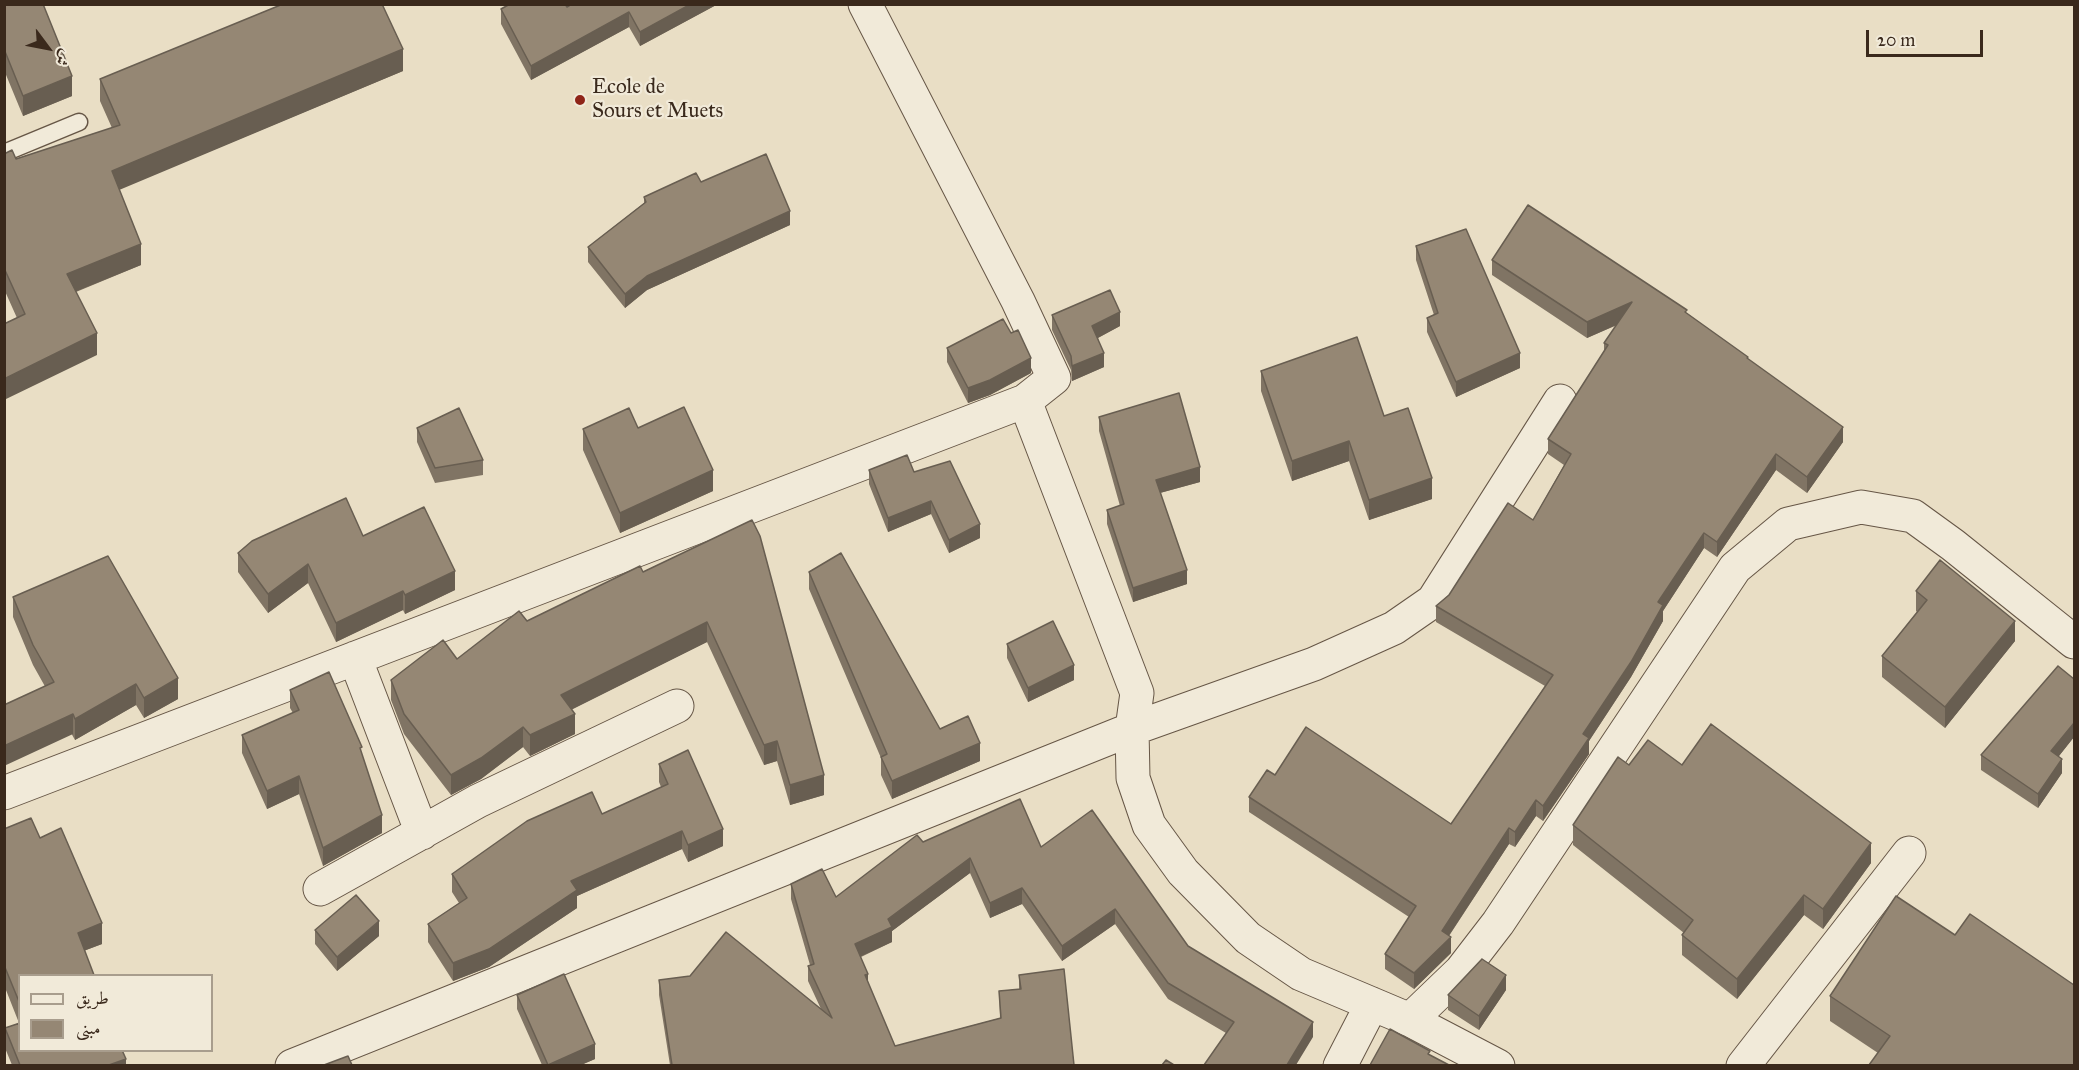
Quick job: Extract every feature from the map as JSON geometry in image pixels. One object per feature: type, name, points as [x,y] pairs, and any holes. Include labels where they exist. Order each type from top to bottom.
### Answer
[{"type":"street","points":[[4,793],[1025,401],[1054,378],[1018,301],[865,4]]},
{"type":"street","points":[[1025,401],[1137,693],[1132,729],[1133,777],[1149,825],[1183,872],[1248,938],[1300,974],[1410,1020],[1498,1065]]},
{"type":"street","points":[[292,1065],[1132,729],[1314,664],[1394,628],[1433,601],[1560,401]]},
{"type":"street","points":[[1410,1020],[1461,971],[1498,923],[1735,568],[1788,524],[1861,507],[1913,516],[1953,545],[2074,642]]},
{"type":"street","points":[[355,658],[422,833]]},
{"type":"street","points":[[320,889],[478,801],[677,706]]},
{"type":"street","points":[[1743,1065],[1910,853]]},
{"type":"street","points":[[1340,1065],[1372,1004]]},
{"type":"lane","points":[[4,153],[79,122]]},
{"type":"building","points":[[4,4],[43,4],[72,76],[23,96],[4,49]]},
{"type":"building","points":[[283,4],[382,4],[403,49],[112,171],[141,244],[67,274],[97,333],[4,379],[4,324],[25,314],[4,268],[4,154],[12,150],[16,159],[120,125],[100,79]]},
{"type":"building","points":[[510,4],[565,4],[567,7],[572,4],[691,4],[640,32],[629,12],[531,66],[501,9]]},
{"type":"building","points":[[766,154],[790,211],[647,276],[625,294],[588,247],[646,202],[644,197],[696,173],[701,182]]},
{"type":"building","points":[[1528,205],[1687,310],[1685,312],[1843,427],[1807,477],[1776,454],[1717,542],[1704,533],[1658,602],[1663,605],[1631,662],[1583,734],[1589,738],[1543,806],[1536,800],[1515,832],[1509,828],[1442,931],[1451,937],[1414,973],[1385,954],[1416,906],[1249,797],[1267,770],[1275,775],[1306,727],[1451,824],[1553,675],[1436,606],[1449,595],[1508,503],[1533,520],[1571,454],[1548,439],[1608,345],[1604,343],[1632,302],[1587,322],[1492,260]]},
{"type":"building","points":[[1466,229],[1520,353],[1456,382],[1427,318],[1438,313],[1416,246]]},
{"type":"building","points":[[1110,290],[1120,312],[1092,326],[1104,353],[1072,366],[1071,356],[1052,315]]},
{"type":"building","points":[[1003,319],[1011,333],[1018,330],[1031,358],[990,380],[968,388],[947,348]]},
{"type":"building","points":[[1357,337],[1384,416],[1408,408],[1432,478],[1369,500],[1349,441],[1292,461],[1261,371]]},
{"type":"building","points":[[1179,393],[1200,467],[1156,480],[1187,570],[1133,588],[1107,510],[1124,504],[1099,417]]},
{"type":"building","points":[[684,407],[713,470],[620,513],[583,429],[629,408],[638,428]]},
{"type":"building","points":[[459,408],[483,460],[435,468],[417,428]]},
{"type":"building","points":[[907,455],[914,472],[950,461],[980,524],[949,540],[931,501],[888,518],[869,470]]},
{"type":"building","points":[[346,498],[363,536],[424,507],[455,571],[405,595],[403,591],[336,623],[308,564],[268,594],[238,553],[252,541]]},
{"type":"building","points":[[752,520],[760,536],[824,775],[790,785],[777,741],[764,745],[707,622],[561,695],[575,714],[530,735],[523,727],[481,758],[451,775],[404,714],[391,680],[443,640],[457,659],[519,611],[527,621],[640,566],[643,572]]},
{"type":"building","points":[[841,553],[940,729],[968,716],[980,743],[892,781],[881,757],[887,754],[809,572]]},
{"type":"building","points":[[108,556],[178,678],[144,698],[136,684],[75,719],[73,714],[4,746],[4,705],[54,682],[33,645],[13,597]]},
{"type":"building","points":[[1940,560],[2015,621],[1945,707],[1882,656],[1927,600],[1916,591]]},
{"type":"building","points":[[1053,621],[1074,665],[1028,688],[1007,644]]},
{"type":"building","points":[[2058,666],[2074,679],[2074,723],[2051,751],[2062,759],[2038,794],[1981,755]]},
{"type":"building","points":[[329,672],[362,747],[360,748],[382,815],[323,848],[299,776],[267,791],[242,735],[299,710],[290,690]]},
{"type":"building","points":[[1711,724],[1871,843],[1823,909],[1804,895],[1737,979],[1682,935],[1693,920],[1573,825],[1618,757],[1629,765],[1648,740],[1682,765]]},
{"type":"building","points":[[688,750],[723,829],[688,845],[682,831],[571,881],[577,890],[489,949],[453,963],[428,924],[467,898],[452,874],[527,821],[592,792],[602,814],[668,784],[659,764]]},
{"type":"building","points":[[1020,799],[1041,847],[1092,810],[1188,946],[1313,1022],[1287,1065],[1204,1065],[1234,1022],[1168,983],[1115,909],[1062,946],[1022,888],[990,903],[970,858],[888,919],[892,927],[855,944],[868,974],[865,975],[895,1046],[1001,1018],[999,991],[1021,989],[1019,975],[1064,969],[1074,1065],[672,1065],[659,980],[690,976],[726,932],[832,1018],[808,966],[814,964],[791,884],[822,869],[836,897],[917,835],[923,842]]},
{"type":"building","points":[[31,818],[40,838],[61,828],[102,923],[78,933],[94,974],[18,974],[18,999],[4,965],[4,829]]},
{"type":"building","points":[[356,895],[379,921],[337,957],[315,930]]},
{"type":"building","points":[[1896,896],[1955,935],[1970,914],[2074,985],[2074,1065],[1869,1065],[1890,1036],[1830,996]]},
{"type":"building","points":[[1482,959],[1506,975],[1479,1016],[1448,995]]},
{"type":"building","points":[[564,974],[595,1044],[548,1065],[517,995]]},
{"type":"building","points":[[18,1024],[18,1052],[123,1052],[126,1059],[109,1065],[20,1065],[5,1028]]},
{"type":"building","points":[[1390,1029],[1430,1051],[1428,1054],[1449,1065],[1370,1065]]},
{"type":"building","points":[[348,1056],[352,1065],[324,1065]]},
{"type":"building","points":[[1166,1060],[1174,1065],[1162,1065]]},
{"type":"place","name":"Ecole de Sours et Muets","points":[[580,100]]}]
